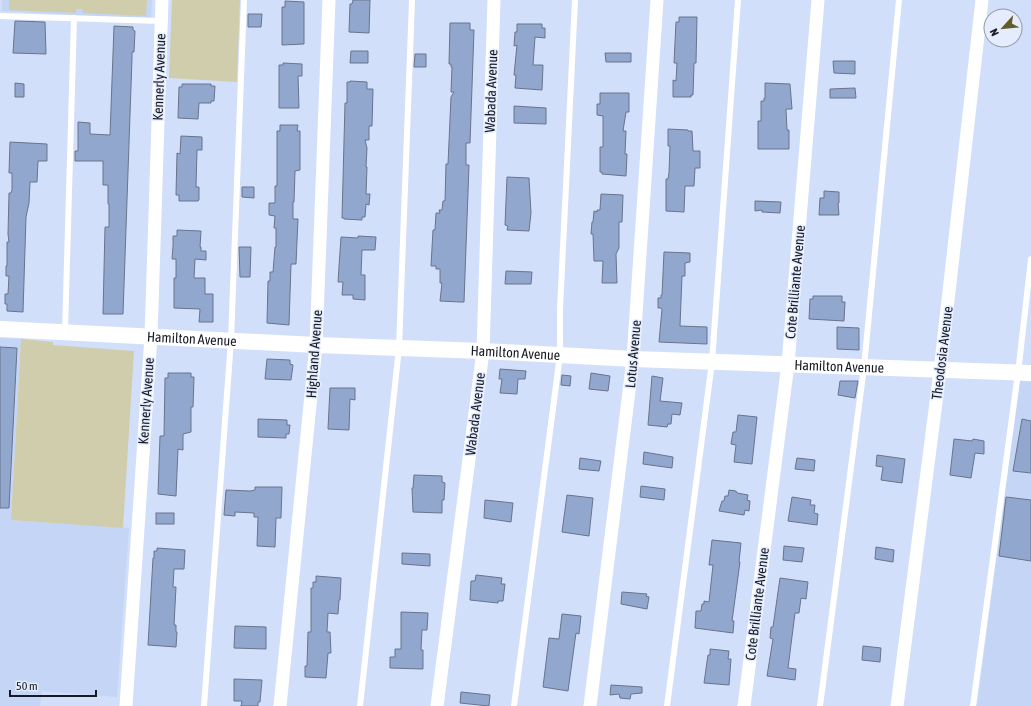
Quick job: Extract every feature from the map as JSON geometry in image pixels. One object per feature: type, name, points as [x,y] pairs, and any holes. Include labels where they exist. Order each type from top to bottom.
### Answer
[{"type":"street","name":"Kennerly Avenue","points":[[126,706],[150,336],[162,0]]},
{"type":"street","name":"Highland Avenue","points":[[280,706],[316,345],[329,0]]},
{"type":"street","name":"Wabada Avenue","points":[[437,706],[483,351],[494,0]]},
{"type":"street","name":"Lotus Avenue","points":[[590,706],[633,359],[657,0]]},
{"type":"street","name":"Cote Brilliante Avenue","points":[[744,706],[788,364],[818,0]]},
{"type":"street","name":"Theodosia Avenue","points":[[897,706],[940,371],[982,0]]},
{"type":"street","name":"Hamilton Avenue","points":[[0,329],[633,359],[1024,373]]},
{"type":"lane","points":[[204,706],[231,340],[244,0]]},
{"type":"lane","points":[[360,706],[399,348],[412,0]]},
{"type":"lane","points":[[514,706],[560,355],[560,309],[575,0]]},
{"type":"lane","points":[[667,706],[712,362],[738,0]]},
{"type":"lane","points":[[820,706],[864,368],[899,0]]},
{"type":"lane","points":[[0,16],[161,21]]},
{"type":"lane","points":[[65,332],[74,18]]},
{"type":"lane","points":[[973,706],[1024,373],[1031,259]]},
{"type":"shaded area","points":[[2,0],[152,0],[151,19],[2,11]]},
{"type":"shaded area","points":[[9,0],[147,0],[146,16],[83,13],[83,9],[76,9],[76,13],[9,10]]},
{"type":"shaded area","points":[[172,0],[240,0],[237,82],[169,78]]},
{"type":"shaded area","points":[[0,338],[21,339],[11,520],[129,528],[117,697],[42,691],[40,706],[0,706]]},
{"type":"shaded area","points":[[21,339],[53,342],[53,345],[134,351],[123,528],[11,520]]},
{"type":"shaded area","points":[[1020,381],[1031,382],[1031,706],[977,706]]},
{"type":"building","points":[[353,0],[370,0],[369,33],[349,32],[350,4],[352,4]]},
{"type":"building","points":[[285,1],[304,2],[304,44],[282,45],[282,7],[285,7]]},
{"type":"building","points":[[248,14],[262,14],[261,27],[248,27]]},
{"type":"building","points":[[679,17],[697,17],[696,63],[694,63],[693,95],[691,95],[691,97],[673,97],[673,80],[676,81],[677,63],[674,63],[676,22],[679,22]]},
{"type":"building","points":[[15,21],[45,22],[46,54],[13,53]]},
{"type":"building","points":[[450,23],[470,23],[470,30],[474,30],[470,143],[466,143],[466,165],[469,165],[464,302],[440,301],[442,283],[440,283],[440,269],[436,269],[436,266],[431,266],[433,230],[435,230],[436,213],[440,213],[439,210],[442,210],[443,201],[445,201],[451,97],[454,92],[451,92],[452,67],[451,64],[449,64]]},
{"type":"building","points":[[517,24],[542,24],[542,28],[545,28],[545,38],[535,37],[533,65],[543,65],[542,90],[515,88],[516,75],[514,75],[517,45],[514,46]]},
{"type":"building","points":[[114,26],[133,27],[133,30],[135,31],[134,52],[132,52],[123,314],[103,314],[105,227],[109,227],[108,185],[103,185],[103,161],[75,161],[75,151],[78,151],[78,122],[90,123],[90,134],[110,135]]},
{"type":"building","points":[[351,51],[368,51],[368,63],[350,63]]},
{"type":"building","points":[[605,53],[631,53],[631,62],[606,62]]},
{"type":"building","points":[[415,54],[426,54],[426,67],[414,67]]},
{"type":"building","points":[[833,61],[855,61],[855,74],[834,73]]},
{"type":"building","points":[[283,63],[302,64],[302,76],[298,76],[299,108],[279,108],[279,65],[283,65]]},
{"type":"building","points":[[347,82],[367,82],[367,89],[373,89],[372,126],[369,126],[369,140],[365,140],[367,148],[366,194],[370,194],[369,205],[366,204],[365,217],[362,217],[362,220],[342,218],[345,103],[347,103]]},
{"type":"building","points":[[15,83],[24,84],[24,97],[15,97]]},
{"type":"building","points":[[765,83],[790,84],[792,109],[786,109],[787,130],[789,130],[789,149],[758,149],[758,121],[761,121],[761,101],[764,101],[765,98]]},
{"type":"building","points":[[182,84],[211,84],[211,86],[215,86],[214,101],[211,101],[211,103],[199,103],[198,119],[178,118],[179,87],[182,87]]},
{"type":"building","points":[[855,88],[856,98],[830,98],[830,89]]},
{"type":"building","points":[[600,93],[629,93],[629,112],[626,112],[623,131],[626,131],[626,176],[602,174],[602,172],[600,172],[600,147],[603,147],[603,116],[597,115],[597,104],[600,104]]},
{"type":"building","points":[[514,106],[546,108],[546,124],[514,123]]},
{"type":"building","points":[[280,125],[298,125],[297,131],[300,131],[300,170],[295,171],[293,202],[293,219],[298,219],[296,264],[291,264],[289,325],[267,323],[268,281],[270,281],[270,272],[273,272],[276,247],[276,228],[274,228],[275,216],[269,215],[269,203],[275,203],[275,186],[277,186],[277,131],[280,131]]},
{"type":"building","points":[[668,129],[692,131],[693,151],[700,151],[700,168],[695,168],[694,186],[685,186],[684,212],[666,211],[666,179],[668,179],[669,173],[670,146],[668,146]]},
{"type":"building","points":[[181,136],[202,137],[202,150],[197,150],[196,187],[199,187],[198,201],[179,201],[179,195],[176,195],[177,153],[180,154]]},
{"type":"building","points":[[10,142],[47,144],[47,161],[38,161],[37,182],[30,182],[29,203],[26,217],[23,312],[7,311],[7,304],[5,304],[5,294],[8,294],[9,276],[6,276],[6,266],[7,242],[9,242],[9,193],[11,193],[12,190],[12,173],[9,173]]},
{"type":"building","points":[[507,177],[529,178],[531,213],[529,231],[507,230],[508,226],[505,225]]},
{"type":"building","points":[[242,187],[254,187],[254,198],[242,197]]},
{"type":"building","points":[[824,191],[839,192],[839,215],[819,215],[820,198],[824,198]]},
{"type":"building","points":[[601,194],[623,195],[622,222],[619,222],[619,248],[616,254],[617,283],[602,283],[603,261],[594,261],[593,234],[591,234],[592,222],[594,211],[597,212],[597,210],[600,210]]},
{"type":"building","points":[[755,201],[781,202],[780,213],[762,212],[762,210],[755,211]]},
{"type":"building","points":[[177,230],[201,231],[200,247],[201,251],[206,251],[206,260],[195,259],[194,278],[205,278],[205,294],[213,294],[213,322],[199,322],[200,309],[174,308],[174,278],[176,278],[176,259],[172,259],[173,236],[177,236]]},
{"type":"building","points":[[358,236],[376,237],[375,250],[362,250],[361,275],[365,275],[365,300],[353,299],[353,295],[342,295],[343,282],[338,282],[341,237],[358,238]]},
{"type":"building","points":[[239,247],[251,247],[250,277],[240,277]]},
{"type":"building","points":[[664,252],[690,253],[690,262],[685,263],[685,276],[682,276],[680,326],[707,327],[707,344],[659,342],[662,309],[658,308],[658,298],[661,298],[662,295]]},
{"type":"building","points":[[506,271],[532,272],[531,284],[505,284]]},
{"type":"building","points":[[813,296],[842,296],[842,302],[845,302],[844,321],[809,319],[810,299],[813,299]]},
{"type":"building","points":[[837,327],[859,328],[859,350],[837,349]]},
{"type":"building","points":[[0,347],[17,348],[9,508],[0,508]]},
{"type":"building","points":[[267,359],[290,360],[290,364],[293,365],[291,380],[265,379]]},
{"type":"building","points":[[500,369],[526,371],[525,379],[518,379],[517,394],[500,393],[502,379],[499,379]]},
{"type":"building","points":[[168,373],[191,373],[191,377],[194,377],[193,407],[191,407],[191,432],[183,434],[183,450],[178,449],[176,496],[158,494],[160,436],[164,436],[165,378],[168,378]]},
{"type":"building","points":[[591,373],[610,376],[608,391],[589,389]]},
{"type":"building","points":[[562,375],[571,376],[570,386],[561,385]]},
{"type":"building","points":[[652,376],[663,378],[660,401],[682,403],[680,415],[672,414],[671,424],[668,424],[667,427],[648,425]]},
{"type":"building","points":[[840,381],[858,381],[855,398],[838,395]]},
{"type":"building","points":[[330,388],[355,388],[355,400],[350,399],[349,430],[328,429]]},
{"type":"building","points":[[738,415],[757,417],[752,464],[734,462],[736,445],[731,444],[733,432],[736,432]]},
{"type":"building","points":[[258,419],[287,420],[287,425],[290,425],[289,434],[286,434],[286,438],[258,437]]},
{"type":"building","points":[[1022,419],[1031,421],[1031,473],[1013,471]]},
{"type":"building","points":[[954,439],[972,441],[973,439],[984,441],[984,454],[975,453],[971,478],[950,475]]},
{"type":"building","points":[[644,452],[673,457],[672,468],[643,464]]},
{"type":"building","points":[[877,455],[905,459],[902,483],[881,480],[883,467],[876,466]]},
{"type":"building","points":[[580,458],[601,461],[599,471],[579,469]]},
{"type":"building","points":[[797,458],[815,460],[814,471],[795,469]]},
{"type":"building","points":[[414,475],[442,476],[442,482],[445,483],[444,500],[442,500],[442,513],[413,512],[412,488]]},
{"type":"building","points":[[641,486],[665,489],[664,500],[640,497]]},
{"type":"building","points":[[255,487],[282,487],[281,518],[276,518],[275,547],[257,546],[258,517],[254,517],[254,513],[235,512],[235,516],[224,515],[226,490],[250,491],[255,490]]},
{"type":"building","points":[[729,490],[748,495],[747,500],[750,501],[749,511],[745,510],[744,515],[719,511],[725,496],[728,496]]},
{"type":"building","points":[[567,495],[593,498],[589,536],[562,532]]},
{"type":"building","points":[[792,497],[811,500],[810,505],[815,505],[814,513],[818,514],[817,525],[788,521]]},
{"type":"building","points":[[1006,497],[1031,500],[1031,561],[999,556]]},
{"type":"building","points":[[485,500],[513,503],[511,522],[484,518]]},
{"type":"building","points":[[156,513],[174,513],[174,524],[156,524]]},
{"type":"building","points":[[712,540],[741,543],[732,621],[734,621],[733,633],[695,628],[696,611],[701,611],[704,601],[709,602],[713,565],[709,565]]},
{"type":"building","points":[[784,546],[804,548],[802,562],[783,560]]},
{"type":"building","points":[[876,547],[894,550],[893,562],[875,559]]},
{"type":"building","points":[[157,548],[185,550],[184,569],[174,569],[173,587],[176,587],[174,625],[176,625],[177,632],[176,647],[148,645],[153,558],[154,551],[157,551]]},
{"type":"building","points":[[402,553],[430,554],[430,566],[402,564]]},
{"type":"building","points":[[476,575],[502,578],[501,584],[505,584],[503,601],[498,601],[498,603],[470,600],[471,581],[475,581]]},
{"type":"building","points":[[316,576],[341,578],[338,614],[328,613],[327,632],[330,632],[331,653],[328,653],[326,678],[305,677],[305,666],[307,666],[308,632],[311,632],[311,588],[313,588],[313,582],[316,582]]},
{"type":"building","points":[[780,578],[808,582],[806,599],[801,598],[799,613],[795,613],[788,668],[796,669],[795,680],[767,676],[773,639],[770,638],[771,627],[773,627]]},
{"type":"building","points":[[622,592],[647,594],[646,596],[649,597],[647,609],[621,604]]},
{"type":"building","points":[[401,612],[428,613],[427,630],[422,630],[421,650],[423,650],[423,669],[390,668],[390,657],[395,657],[395,649],[401,649]]},
{"type":"building","points":[[562,614],[581,616],[579,634],[576,633],[568,691],[543,687],[549,638],[559,639]]},
{"type":"building","points":[[235,626],[266,627],[266,649],[234,648]]},
{"type":"building","points":[[863,646],[881,648],[880,662],[862,660]]},
{"type":"building","points":[[710,649],[729,651],[728,659],[731,659],[729,685],[704,683]]},
{"type":"building","points":[[234,679],[262,680],[260,702],[258,702],[258,706],[241,706],[242,701],[234,701]]},
{"type":"building","points":[[611,685],[642,687],[642,693],[631,694],[630,699],[620,698],[619,694],[610,695]]},
{"type":"building","points":[[461,692],[490,695],[489,706],[460,703]]}]
